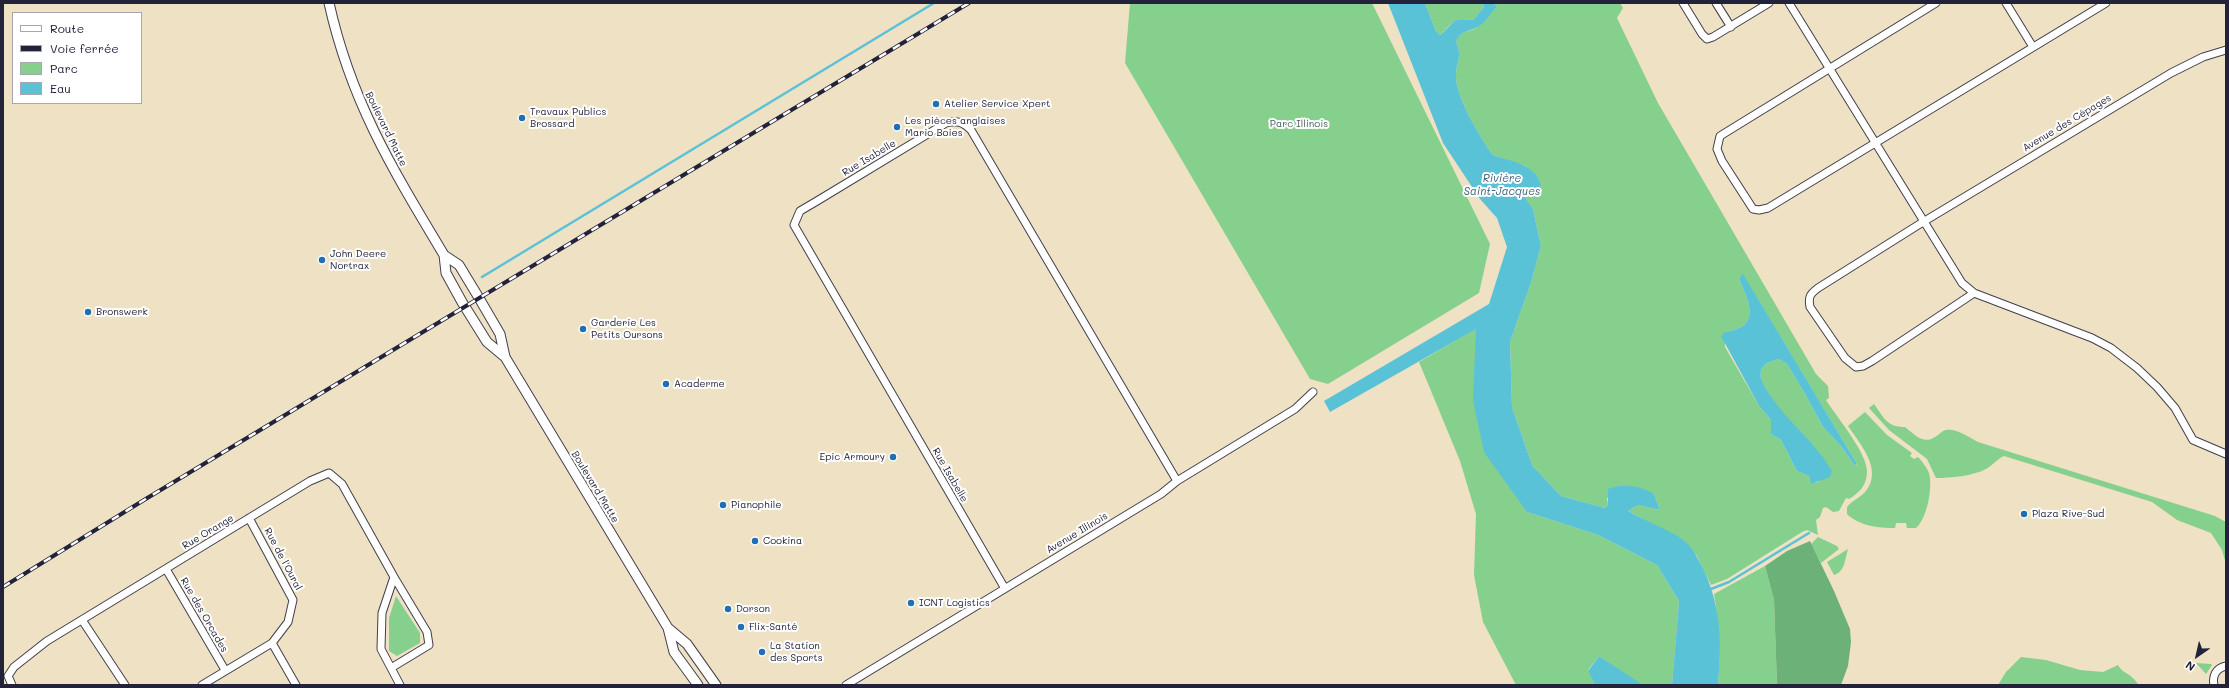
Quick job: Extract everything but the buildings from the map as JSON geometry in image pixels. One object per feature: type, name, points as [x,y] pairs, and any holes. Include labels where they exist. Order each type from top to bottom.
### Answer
[{"type":"main road","name":"Boulevard Matte","points":[[329,3],[343,58],[373,131],[397,176],[444,255],[446,273],[459,296],[487,342],[505,357]]},
{"type":"main road","name":"Boulevard Matte","points":[[444,255],[459,265],[500,334],[505,357],[668,628],[674,652],[698,685]]},
{"type":"main road","name":"Boulevard Matte","points":[[668,628],[687,644],[716,685]]},
{"type":"street","points":[[1683,3],[1702,34],[1707,39],[1731,27],[1769,3]]},
{"type":"street","points":[[1716,3],[1731,27]]},
{"type":"street","points":[[1789,3],[1962,283],[1974,293],[2092,338],[2111,348],[2137,368],[2157,387],[2174,408],[2193,440],[2226,454]]},
{"type":"street","points":[[1936,3],[1720,136],[1717,149],[1722,161],[1753,209],[1759,210],[1768,208],[2106,3]]},
{"type":"street","points":[[2006,3],[2033,47]]},
{"type":"street","name":"Avenue des Cépages","points":[[1974,293],[1863,366],[1856,367],[1845,358],[1810,307],[1810,294],[1923,222],[2170,73],[2204,57],[2226,50]]},
{"type":"street","name":"Rue Isabelle","points":[[1004,587],[794,225],[795,219],[800,211],[946,123],[955,121],[964,123],[972,130],[1177,481]]},
{"type":"street","name":"Avenue Illinois","points":[[846,685],[1004,587],[1161,494],[1177,481],[1295,409],[1313,392]]},
{"type":"street","name":"Rue Orange","points":[[12,685],[8,676],[14,667],[47,641],[310,481],[329,473],[342,484],[394,577],[427,632],[429,645],[391,668]]},
{"type":"street","name":"Rue de l'Oural","points":[[202,685],[272,643],[288,622],[293,600],[249,518]]},
{"type":"street","name":"Rue des Orcades","points":[[166,569],[225,670]]},
{"type":"street","points":[[394,577],[382,613],[381,649],[400,685]]},
{"type":"street","points":[[82,620],[125,685]]},
{"type":"street","points":[[272,643],[296,685]]},
{"type":"street","points":[[2213,684],[2216,672],[2220,667],[2226,666]]},
{"type":"green space","name":"Parc Illinois","points":[[1130,3],[1372,3],[1490,244],[1479,293],[1328,384],[1310,379],[1125,63]]},
{"type":"green space","points":[[1425,3],[1482,3],[1484,7],[1473,20],[1457,20],[1440,35],[1436,31]]},
{"type":"green space","points":[[1494,3],[1620,3],[1623,8],[1617,18],[1658,103],[1816,374],[1828,386],[1829,398],[1826,400],[1851,435],[1866,464],[1866,481],[1859,491],[1849,499],[1846,498],[1839,511],[1833,512],[1826,507],[1823,508],[1820,517],[1816,520],[1818,535],[1807,530],[1802,532],[1727,579],[1711,585],[1697,556],[1683,540],[1628,511],[1638,505],[1660,510],[1654,494],[1607,498],[1608,505],[1605,508],[1561,496],[1532,465],[1512,407],[1510,342],[1531,283],[1541,246],[1533,209],[1525,197],[1527,167],[1493,155],[1476,129],[1465,106],[1460,95],[1456,77],[1459,56],[1456,42],[1458,38],[1463,33],[1473,30],[1479,26],[1497,7]],"holes":[[[1743,275],[1857,464],[1855,466],[1840,445],[1823,427],[1787,364],[1779,359],[1767,363],[1761,369],[1761,380],[1819,482],[1811,483],[1809,476],[1797,471],[1781,440],[1771,434],[1771,420],[1759,406],[1725,347],[1725,332],[1744,325],[1750,313],[1747,297],[1739,279]]]},
{"type":"green space","points":[[1477,328],[1475,359],[1527,512],[1598,535],[1657,565],[1679,601],[1672,685],[1641,685],[1599,656],[1588,670],[1595,685],[1516,685],[1483,622],[1474,575],[1476,514],[1460,461],[1419,362]]},
{"type":"green space","points":[[1874,404],[1886,421],[1899,427],[1905,427],[1919,438],[1927,440],[1943,431],[1954,430],[1978,442],[2215,516],[2226,522],[2226,564],[2222,550],[2211,533],[2177,520],[2152,502],[2004,456],[1986,469],[1975,473],[1955,477],[1936,478],[1927,459],[1889,430],[1869,408]]},
{"type":"green space","points":[[1865,412],[1887,435],[1912,453],[1910,456],[1914,459],[1918,457],[1929,473],[1930,494],[1923,518],[1916,528],[1907,528],[1906,523],[1896,523],[1895,528],[1870,526],[1857,521],[1847,514],[1847,507],[1866,491],[1871,483],[1872,474],[1868,457],[1848,426]]},
{"type":"green space","points":[[1818,537],[1837,546],[1839,549],[1821,563],[1811,544]]},
{"type":"green space","points":[[1810,541],[1850,629],[1851,642],[1848,666],[1841,685],[1777,685],[1774,600],[1765,566],[1787,551]]},
{"type":"green space","points":[[1848,549],[1842,568],[1834,575],[1827,562]]},
{"type":"green space","points":[[1765,566],[1774,600],[1777,685],[1718,685],[1719,639],[1714,594]]},
{"type":"green space","points":[[396,596],[420,633],[420,643],[397,656],[389,651],[389,618]]},
{"type":"green space","points":[[2021,657],[2046,660],[2080,670],[2103,672],[2118,665],[2138,684],[1998,685],[2006,672]]},
{"type":"green space","points":[[2196,663],[2211,664],[2212,665],[2206,674]]},
{"type":"water","name":"Rivière Saint-Jacques","points":[[1388,3],[1425,3],[1436,31],[1440,35],[1457,20],[1473,20],[1484,7],[1482,3],[1494,3],[1497,7],[1479,26],[1464,32],[1458,38],[1456,42],[1459,56],[1456,77],[1460,95],[1465,106],[1476,129],[1493,155],[1529,168],[1538,179],[1541,186],[1537,192],[1527,191],[1525,197],[1533,209],[1541,246],[1531,283],[1510,342],[1512,407],[1532,465],[1561,496],[1605,508],[1608,505],[1608,489],[1614,487],[1638,487],[1654,494],[1660,510],[1638,505],[1628,511],[1682,539],[1691,548],[1702,566],[1713,595],[1719,624],[1720,654],[1718,685],[1672,685],[1679,601],[1657,565],[1598,535],[1527,512],[1484,452],[1473,401],[1476,329],[1330,412],[1324,401],[1489,304],[1507,247],[1497,218],[1480,199],[1443,143]]},
{"type":"water","points":[[1743,274],[1857,464],[1855,466],[1840,445],[1823,427],[1787,364],[1779,359],[1767,363],[1761,369],[1761,380],[1777,405],[1824,459],[1832,471],[1830,477],[1811,484],[1809,476],[1797,471],[1781,440],[1771,434],[1771,420],[1759,406],[1721,336],[1725,332],[1744,325],[1748,319],[1750,313],[1749,305],[1739,279]]},
{"type":"water","points":[[1599,656],[1641,685],[1595,685],[1588,671]]},
{"type":"waterway","points":[[482,277],[934,3]]},
{"type":"waterway","points":[[1711,589],[1729,582],[1809,533]]},
{"type":"railway","points":[[3,587],[144,500],[969,3]]},
{"type":"place","name":"Atelier Service Xpert","points":[[936,104]]},
{"type":"place","name":"Travaux Publics Brossard","points":[[522,118]]},
{"type":"place","name":"Les pièces anglaises Mario Boies","points":[[897,127]]},
{"type":"place","name":"John Deere Nortrax","points":[[322,260]]},
{"type":"place","name":"Bronswerk","points":[[88,312]]},
{"type":"place","name":"Garderie Les Petits Oursons","points":[[583,329]]},
{"type":"place","name":"Acaderme","points":[[666,384]]},
{"type":"place","name":"Epic Armoury","points":[[893,457]]},
{"type":"place","name":"Pianophile","points":[[723,505]]},
{"type":"place","name":"Plaza Rive-Sud","points":[[2024,514]]},
{"type":"place","name":"Cookina","points":[[755,541]]},
{"type":"place","name":"ICNT Logistics","points":[[911,603]]},
{"type":"place","name":"Dorson","points":[[728,609]]},
{"type":"place","name":"Flix-Santé","points":[[741,627]]},
{"type":"place","name":"La Station des Sports","points":[[762,652]]}]
